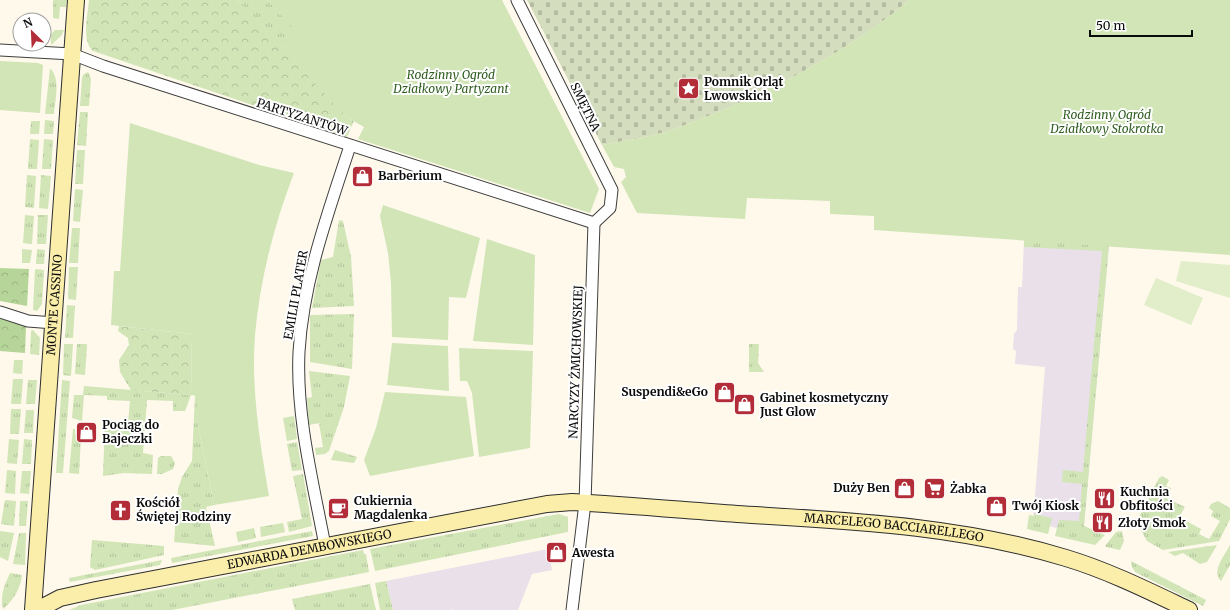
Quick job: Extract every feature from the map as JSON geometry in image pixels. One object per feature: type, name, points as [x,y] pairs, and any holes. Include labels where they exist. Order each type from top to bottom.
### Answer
[{"type":"street","name":"MONTE CASSINO","points":[[34,610],[76,0]]},
{"type":"street","name":"SMĘTNA","points":[[517,0],[612,190],[610,208],[594,223]]},
{"type":"street","name":"PARTYZANTÓW","points":[[0,50],[72,54],[103,66],[350,146],[594,223]]},
{"type":"street","name":"EMILII PLATER","points":[[325,546],[301,413],[299,352],[304,312],[314,260],[350,146]]},
{"type":"street","name":"NARCYZY ŻMICHOWSKIEJ","points":[[572,610],[585,503],[594,223]]},
{"type":"street","points":[[0,312],[28,321],[54,324]]},
{"type":"street","name":"EDWARDA DEMBOWSKIEGO","points":[[37,610],[64,597],[325,546],[547,504],[585,503]]},
{"type":"street","name":"MARCELEGO BACCIARELLEGO","points":[[585,503],[791,516],[911,526],[963,533],[1016,544],[1068,558],[1117,576],[1189,610]]},
{"type":"shaded area","points":[[1024,240],[1109,245],[1083,536],[1033,521],[1045,367],[1015,364],[1016,351],[1013,349],[1014,334],[1017,330],[1018,287],[1022,287]]},
{"type":"shaded area","points":[[548,549],[552,570],[532,574],[518,610],[453,610],[452,608],[452,610],[393,610],[386,581]]},
{"type":"green space","points":[[53,0],[67,0],[66,7],[60,7],[59,19],[53,18]]},
{"type":"green space","points":[[89,0],[237,0],[348,118],[354,121],[347,137],[93,51],[89,46],[86,34]]},
{"type":"green space","points":[[237,0],[267,0],[302,37],[282,49]]},
{"type":"green space","name":"Rodzinny Ogród Działkowy Partyzant","points":[[267,0],[502,0],[599,189],[590,213],[358,139],[364,127],[348,118],[282,49],[301,37]]},
{"type":"green space","points":[[527,0],[910,0],[868,32],[824,60],[778,85],[730,107],[671,130],[602,145]]},
{"type":"green space","name":"Rodzinny Ogród Działkowy Stokrotka","points":[[910,0],[1230,0],[1230,255],[874,230],[874,216],[830,214],[830,201],[747,198],[745,219],[637,213],[621,182],[626,177],[624,169],[614,167],[602,145],[671,130],[730,107],[778,85],[824,60],[868,32]]},
{"type":"green space","points":[[55,30],[64,30],[61,36],[52,44],[52,33]]},
{"type":"green space","points":[[0,61],[38,63],[43,65],[40,113],[0,110]]},
{"type":"green space","points":[[50,68],[55,78],[56,96],[54,114],[45,114]]},
{"type":"green space","points":[[88,72],[91,79],[89,106],[80,106],[82,78],[83,75]]},
{"type":"green space","points":[[80,112],[88,112],[86,146],[77,145]]},
{"type":"green space","points":[[45,120],[54,121],[53,134],[44,134]]},
{"type":"green space","points":[[31,121],[40,121],[39,134],[30,134]]},
{"type":"green space","points":[[130,123],[259,165],[294,173],[280,212],[269,252],[260,293],[255,335],[255,396],[269,496],[214,505],[197,420],[197,396],[191,395],[192,334],[111,325],[114,271],[120,271]]},
{"type":"green space","points":[[30,139],[39,140],[37,169],[28,169]]},
{"type":"green space","points":[[44,139],[53,140],[51,169],[42,169]]},
{"type":"green space","points":[[77,150],[85,150],[83,184],[75,184]]},
{"type":"green space","points":[[27,175],[36,176],[34,208],[25,207]]},
{"type":"green space","points":[[41,175],[51,176],[48,209],[39,208]]},
{"type":"green space","points":[[75,189],[83,190],[80,222],[73,221]]},
{"type":"green space","points":[[383,205],[480,238],[466,298],[449,297],[448,340],[392,337],[391,283],[388,253],[380,216]]},
{"type":"green space","points":[[25,215],[34,216],[32,244],[23,243]]},
{"type":"green space","points":[[38,215],[48,215],[46,244],[37,244]]},
{"type":"green space","points":[[339,220],[343,221],[351,257],[354,306],[312,308],[321,260],[333,257]]},
{"type":"green space","points":[[72,228],[80,228],[78,263],[69,263]]},
{"type":"green space","points":[[487,239],[535,255],[533,345],[473,341]]},
{"type":"green space","points":[[1024,240],[1109,245],[1084,526],[1105,535],[1095,545],[1055,536],[1059,520],[1079,521],[1082,484],[1062,482],[1063,470],[1083,472],[1102,251],[1024,247]]},
{"type":"green space","points":[[22,249],[32,250],[30,263],[22,263]]},
{"type":"green space","points":[[37,249],[45,250],[44,264],[36,264]]},
{"type":"green space","points":[[1181,261],[1230,265],[1230,298],[1176,281]]},
{"type":"green space","points":[[69,267],[78,267],[76,300],[68,299]]},
{"type":"green space","points":[[0,268],[29,269],[27,306],[0,301]]},
{"type":"green space","points":[[35,269],[44,270],[42,304],[37,311],[33,310]]},
{"type":"green space","points":[[1156,278],[1203,298],[1191,325],[1144,305]]},
{"type":"green space","points":[[67,305],[75,306],[73,338],[65,338]]},
{"type":"green space","points":[[354,314],[352,369],[310,362],[310,315]]},
{"type":"green space","points":[[0,318],[26,327],[25,353],[0,351]]},
{"type":"green space","points":[[119,326],[192,334],[191,395],[131,390],[120,372],[119,360],[129,345],[128,338],[118,331]]},
{"type":"green space","points":[[33,330],[40,338],[39,355],[30,354],[31,331]]},
{"type":"green space","points":[[392,343],[448,346],[449,391],[387,385]]},
{"type":"green space","points":[[64,344],[73,344],[71,376],[63,375]]},
{"type":"green space","points":[[77,344],[87,344],[85,375],[75,374]]},
{"type":"green space","points":[[749,344],[759,344],[758,363],[764,372],[749,372]]},
{"type":"green space","points":[[459,348],[533,351],[530,448],[479,457],[472,393],[467,381],[460,381]]},
{"type":"green space","points":[[14,360],[23,360],[22,374],[13,373]]},
{"type":"green space","points":[[309,371],[350,376],[344,407],[329,451],[325,454],[316,455],[315,448],[323,447],[319,423],[309,425],[307,398],[312,397]]},
{"type":"green space","points":[[13,379],[23,379],[21,404],[11,404]]},
{"type":"green space","points":[[28,380],[37,380],[35,404],[26,404]]},
{"type":"green space","points":[[62,380],[70,381],[63,473],[56,473]]},
{"type":"green space","points":[[84,386],[191,395],[185,411],[173,411],[173,401],[147,400],[143,453],[153,455],[152,474],[124,473],[103,476],[105,421],[128,423],[130,401],[107,400],[107,396],[84,395],[82,421],[72,418],[74,395],[83,395]]},
{"type":"green space","points":[[385,392],[466,397],[474,456],[370,476],[364,460],[376,428]]},
{"type":"green space","points":[[195,395],[197,395],[197,420],[214,505],[206,507],[215,546],[174,542],[178,489],[182,477],[192,461]]},
{"type":"green space","points":[[11,409],[21,409],[19,434],[10,434]]},
{"type":"green space","points":[[26,410],[34,410],[33,433],[24,433]]},
{"type":"green space","points":[[294,416],[297,439],[287,441],[283,418]]},
{"type":"green space","points":[[73,429],[75,429],[76,437],[81,438],[79,474],[69,473]]},
{"type":"green space","points":[[9,439],[19,440],[17,464],[7,463]]},
{"type":"green space","points":[[24,439],[32,440],[31,464],[22,464]]},
{"type":"green space","points":[[297,442],[302,470],[292,471],[287,444]]},
{"type":"green space","points":[[335,450],[357,457],[354,463],[331,460]]},
{"type":"green space","points":[[161,456],[171,456],[175,463],[173,469],[162,474],[157,474],[158,458]]},
{"type":"green space","points":[[7,470],[16,471],[15,494],[5,493]]},
{"type":"green space","points":[[22,471],[31,471],[29,494],[20,493]]},
{"type":"green space","points":[[303,474],[312,526],[289,532],[287,522],[302,519],[293,476]]},
{"type":"green space","points":[[1162,476],[1169,480],[1166,486],[1171,488],[1166,498],[1185,507],[1179,517],[1201,529],[1199,534],[1209,539],[1220,521],[1211,516],[1213,511],[1209,508],[1211,504],[1218,501],[1230,508],[1230,519],[1219,541],[1163,550],[1147,541],[1141,530],[1139,517],[1159,478]]},
{"type":"green space","points":[[5,500],[16,501],[14,526],[1,524]]},
{"type":"green space","points":[[20,501],[28,501],[26,526],[19,526]]},
{"type":"green space","points":[[559,514],[568,517],[568,532],[375,571],[370,549]]},
{"type":"green space","points":[[1034,514],[1052,518],[1048,534],[1027,529],[1029,515],[1034,516]]},
{"type":"green space","points":[[283,523],[285,532],[261,537],[260,527]]},
{"type":"green space","points":[[254,528],[256,538],[238,542],[236,532]]},
{"type":"green space","points":[[0,531],[14,533],[8,561],[0,557]]},
{"type":"green space","points":[[312,531],[313,536],[172,563],[171,558]]},
{"type":"green space","points":[[1122,531],[1124,541],[1120,550],[1105,546],[1116,532]]},
{"type":"green space","points":[[19,533],[26,533],[25,565],[13,564]]},
{"type":"green space","points":[[92,540],[164,546],[164,555],[95,570],[90,567]]},
{"type":"green space","points":[[1217,545],[1207,562],[1200,564],[1183,553],[1175,556],[1168,552]]},
{"type":"green space","points":[[1230,545],[1230,565],[1221,581],[1217,573],[1218,568]]},
{"type":"green space","points":[[363,550],[364,554],[366,554],[369,572],[172,610],[69,610],[81,605]]},
{"type":"green space","points":[[162,560],[160,565],[70,582],[69,578]]},
{"type":"green space","points":[[1131,561],[1206,600],[1203,606],[1135,572]]},
{"type":"green space","points":[[10,573],[22,575],[14,597],[3,609],[2,595]]},
{"type":"green space","points":[[386,581],[393,610],[380,610],[375,583]]},
{"type":"green space","points":[[370,584],[376,610],[295,610],[292,599]]},
{"type":"place","name":"Pomnik Orląt Lwowskich","points":[[689,89]]},
{"type":"place","name":"Barberium","points":[[363,176]]},
{"type":"place","name":"Suspendi&eGo","points":[[724,392]]},
{"type":"place","name":"Gabinet kosmetyczny Just Glow","points":[[745,405]]},
{"type":"place","name":"Pociąg do Bajeczki","points":[[87,432]]},
{"type":"place","name":"Duży Ben","points":[[905,488]]},
{"type":"place","name":"Żabka","points":[[935,489]]},
{"type":"place","name":"Kuchnia Obfitości","points":[[1105,499]]},
{"type":"place","name":"Twój Kiosk","points":[[997,506]]},
{"type":"place","name":"Cukiernia Magdalenka","points":[[339,508]]},
{"type":"place","name":"Kościół Świętej Rodziny","points":[[120,510]]},
{"type":"place","name":"Złoty Smok","points":[[1102,523]]},
{"type":"place","name":"Awesta","points":[[557,553]]}]
